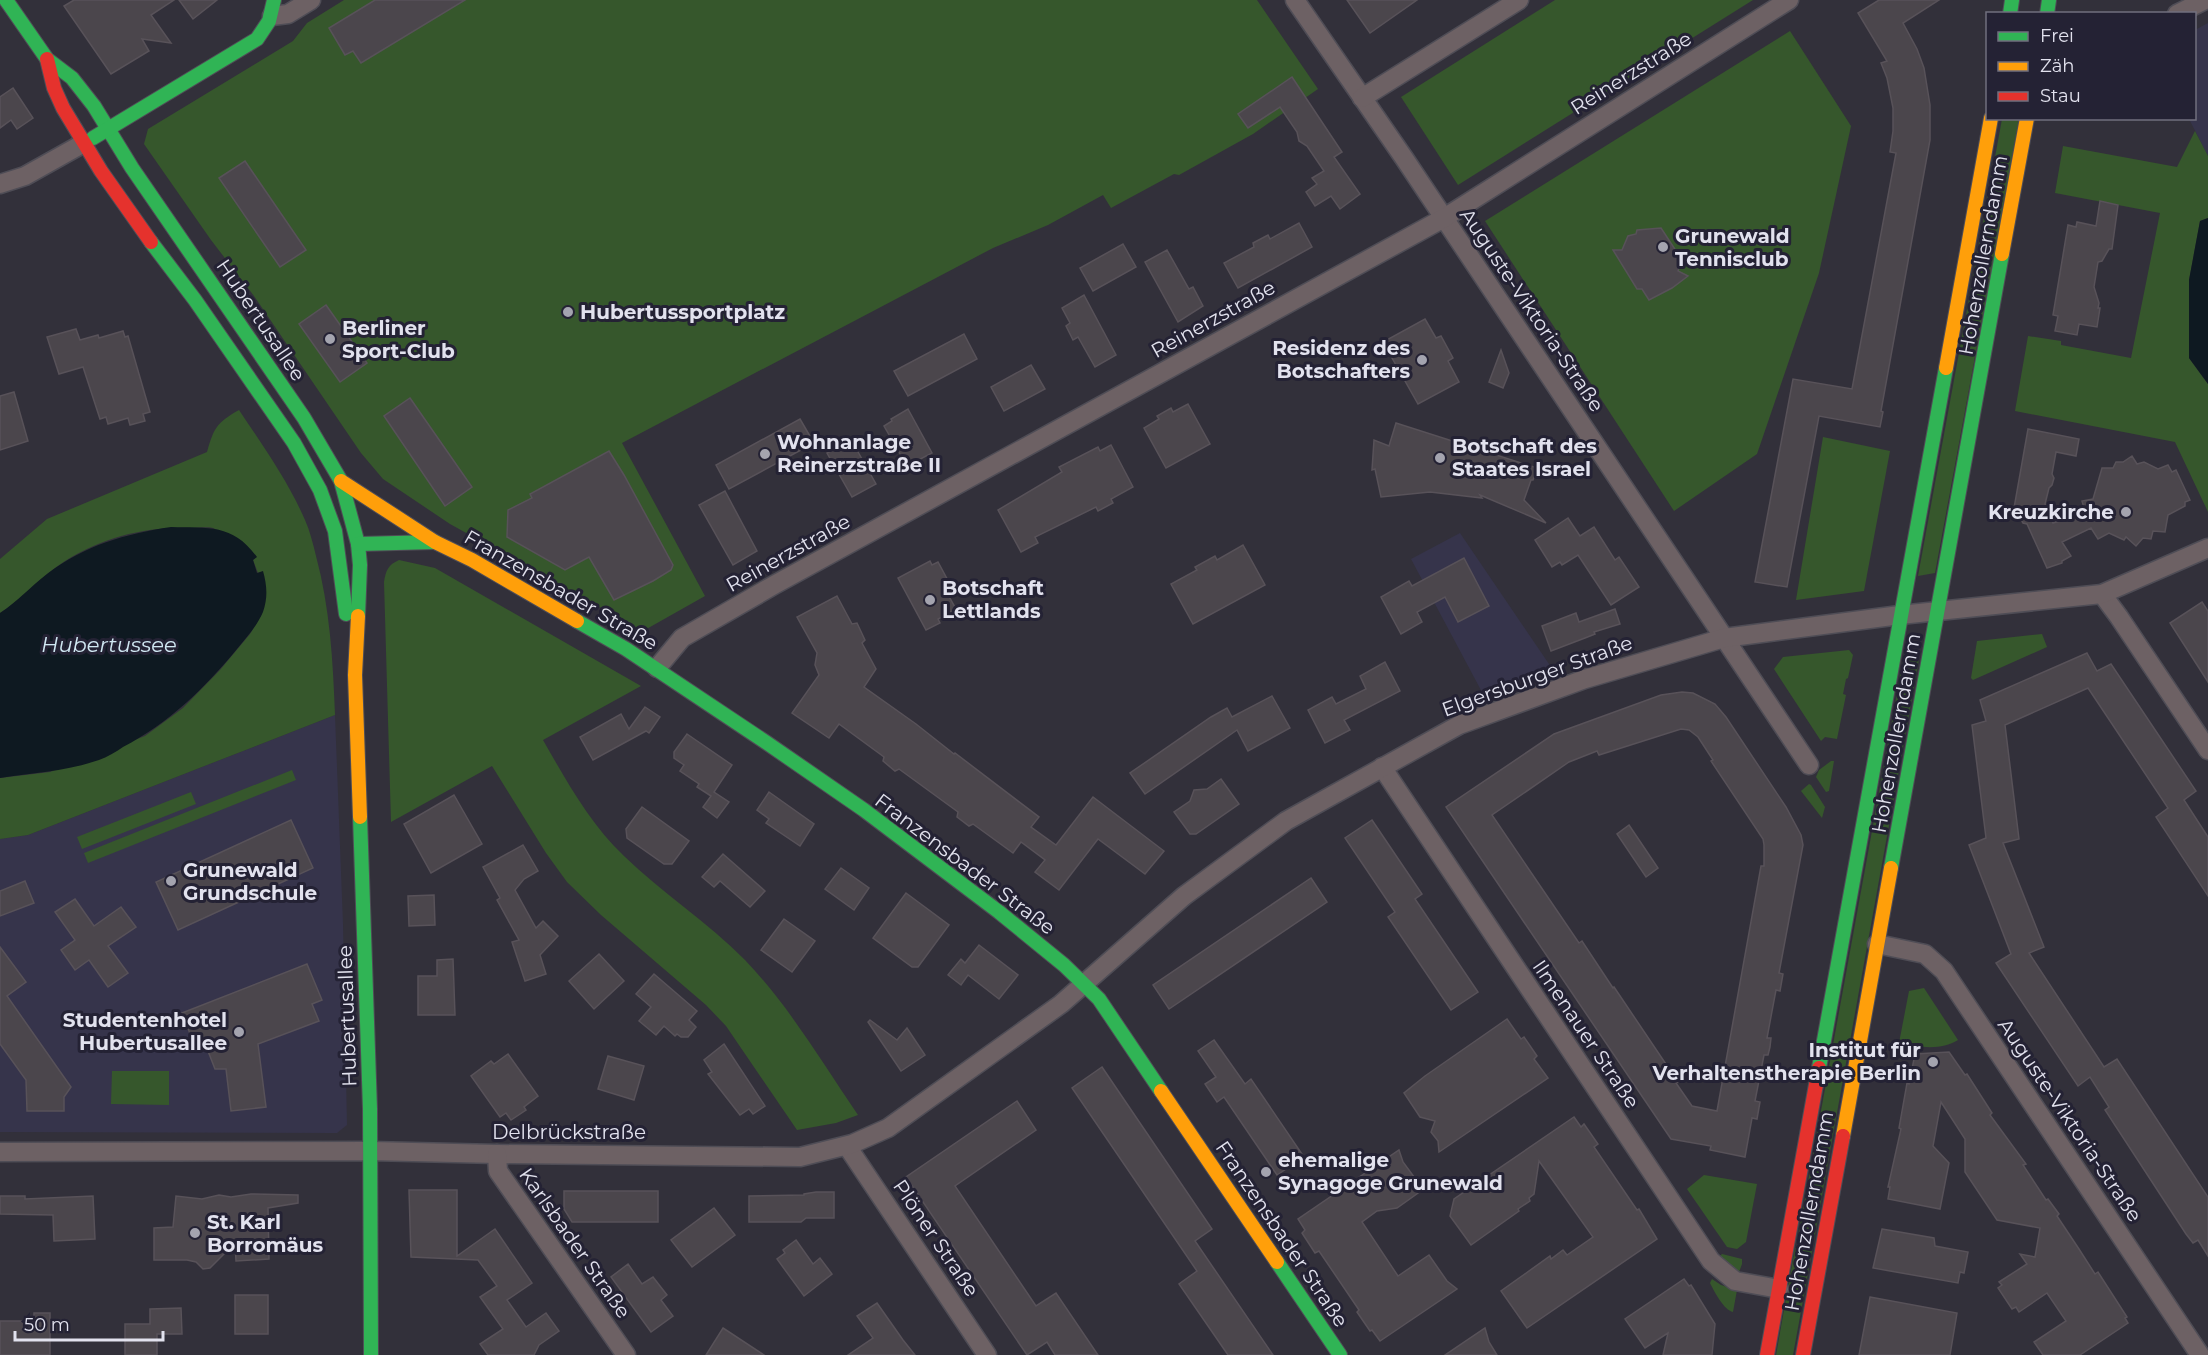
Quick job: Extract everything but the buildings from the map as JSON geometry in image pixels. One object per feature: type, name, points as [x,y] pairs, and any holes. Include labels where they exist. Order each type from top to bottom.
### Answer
[{"type":"main road","name":"Hubertusallee","points":[[6,0],[46,59],[54,88],[101,171],[195,300],[294,443],[320,490],[335,531],[355,675]]},
{"type":"main road","points":[[84,143],[257,39],[267,28],[273,8]]},
{"type":"main road","name":"Hubertusallee","points":[[46,59],[72,78],[94,106],[132,168],[304,418],[341,480],[358,544],[360,565],[355,675],[371,1151],[371,1355]]},
{"type":"main road","name":"Hohenzollerndamm","points":[[1767,1355],[1991,120]]},
{"type":"main road","name":"Hohenzollerndamm","points":[[1803,1355],[2027,120]]},
{"type":"main road","name":"Franzensbader Straße","points":[[341,480],[435,542],[472,560],[657,668],[864,810],[999,912],[1085,984],[1115,1022],[1340,1355]]},
{"type":"main road","points":[[335,531],[358,544]]},
{"type":"main road","name":"Franzensbader Straße","points":[[358,544],[435,542]]},
{"type":"street","points":[[273,8],[288,14],[311,0]]},
{"type":"street","name":"Auguste-Viktoria-Straße","points":[[1294,0],[1444,218],[1809,765]]},
{"type":"street","points":[[1362,98],[1519,0]]},
{"type":"street","name":"Reinerzstraße","points":[[657,668],[682,638],[774,585],[1444,218],[1789,0]]},
{"type":"street","points":[[2181,12],[2205,0]]},
{"type":"street","points":[[0,184],[25,176],[84,143]]},
{"type":"street","name":"Elgersburger Straße","points":[[1085,984],[1184,896],[1286,821],[1459,725],[1585,679],[1724,638],[1900,615],[2102,594],[2208,548]]},
{"type":"street","points":[[2102,594],[2120,617],[2208,750]]},
{"type":"street","name":"Ilmenauer Straße","points":[[1382,767],[1711,1261],[1735,1281],[1779,1289]]},
{"type":"street","name":"Auguste-Viktoria-Straße","points":[[1877,944],[1925,954],[1944,971],[2200,1355]]},
{"type":"street","name":"Delbrückstraße","points":[[0,1152],[371,1151],[800,1157],[847,1146],[888,1128],[1034,1024],[1085,984]]},
{"type":"street","name":"Plöner Straße","points":[[847,1146],[987,1355]]},
{"type":"street","name":"Karlsbader Straße","points":[[497,1154],[498,1171],[626,1355]]},
{"type":"shaded area","points":[[2208,23],[2208,156],[2190,120],[2196,120],[2196,29]]},
{"type":"shaded area","points":[[1460,533],[1551,667],[1483,694],[1411,559]]},
{"type":"shaded area","name":"Grunewald Grundschule","points":[[335,715],[343,924],[347,1125],[337,1133],[0,1132],[0,839],[28,835]]},
{"type":"green space","name":"Hubertussportplatz","points":[[344,0],[1257,0],[1318,89],[1253,134],[1179,175],[1174,174],[1111,208],[1103,195],[1048,225],[993,248],[622,443],[705,596],[643,631],[450,524],[383,479],[361,453],[254,296],[211,240],[144,144],[148,129],[293,41],[307,23]]},
{"type":"green space","points":[[1555,0],[1753,0],[1458,185],[1401,97]]},
{"type":"green space","name":"Grunewald Tennisclub","points":[[1790,31],[1851,126],[1819,273],[1757,454],[1674,511],[1485,221]]},
{"type":"green space","points":[[2002,120],[2019,120],[1935,573],[1918,576]]},
{"type":"green space","points":[[2195,131],[2208,156],[2208,218],[2200,221],[2189,280],[2189,358],[2208,384],[2208,512],[2175,442],[2015,411],[2028,336],[2061,341],[2061,345],[2131,358],[2160,213],[2055,193],[2063,146],[2177,167]]},
{"type":"green space","points":[[239,410],[283,478],[310,533],[328,615],[335,715],[28,835],[0,839],[0,778],[50,772],[145,736],[183,708],[220,670],[250,634],[262,614],[258,573],[253,560],[256,557],[238,540],[213,528],[159,529],[110,539],[56,567],[0,613],[0,559],[47,519],[207,452],[217,427]]},
{"type":"green space","points":[[1823,437],[1890,451],[1864,591],[1796,600]]},
{"type":"green space","points":[[399,560],[435,568],[641,686],[543,740],[579,801],[600,830],[639,870],[716,933],[745,960],[776,996],[858,1115],[836,1123],[797,1130],[726,1026],[706,1005],[601,915],[567,882],[546,853],[492,766],[391,822],[384,582],[388,568]]},
{"type":"green space","points":[[2042,634],[2047,647],[1973,680],[1971,678],[1977,641]]},
{"type":"green space","points":[[1849,650],[1853,655],[1843,694],[1846,695],[1837,739],[1825,737],[1821,741],[1774,669],[1783,657]]},
{"type":"green space","points":[[1919,659],[1814,1240],[1798,1237],[1903,661]]},
{"type":"green space","points":[[1834,761],[1829,791],[1826,792],[1816,777],[1819,770]]},
{"type":"green space","points":[[292,770],[296,780],[88,863],[84,853]]},
{"type":"green space","points":[[1809,784],[1825,807],[1822,818],[1801,791]]},
{"type":"green space","points":[[191,792],[196,804],[82,849],[77,837]]},
{"type":"green space","points":[[1924,988],[1958,1040],[1937,1047],[1899,1043],[1909,991]]},
{"type":"green space","points":[[112,1071],[169,1071],[169,1105],[111,1104]]},
{"type":"green space","points":[[1704,1175],[1757,1184],[1746,1242],[1737,1249],[1727,1247],[1687,1189]]},
{"type":"green space","points":[[1795,1248],[1812,1251],[1793,1355],[1776,1355]]},
{"type":"green space","points":[[1722,1254],[1742,1259],[1739,1272],[1719,1257]]},
{"type":"green space","points":[[1712,1279],[1721,1285],[1737,1290],[1733,1312],[1723,1305],[1717,1296],[1710,1283]]},
{"type":"water","points":[[2208,218],[2208,384],[2189,358],[2189,280],[2200,221]]},
{"type":"water","name":"Hubertussee","points":[[171,527],[219,530],[229,533],[248,546],[257,557],[253,560],[257,573],[263,571],[266,586],[265,607],[255,627],[199,691],[171,716],[140,738],[108,756],[87,764],[0,778],[0,613],[47,574],[76,555],[122,537]]},
{"type":"traffic: fast","points":[[6,0],[47,59],[72,78],[94,106],[132,168],[304,418],[341,481],[358,544],[360,565],[358,616]]},
{"type":"traffic: fast","points":[[93,138],[257,39],[269,21],[274,0]]},
{"type":"traffic: fast","points":[[2010,12],[2012,0]]},
{"type":"traffic: fast","points":[[2047,12],[2049,0]]},
{"type":"traffic: fast","points":[[151,242],[195,300],[294,443],[320,490],[335,531],[346,614]]},
{"type":"traffic: fast","points":[[1891,868],[2002,254]]},
{"type":"traffic: fast","points":[[1819,1068],[1946,368]]},
{"type":"traffic: fast","points":[[358,544],[435,542]]},
{"type":"traffic: fast","points":[[577,621],[626,649],[767,743],[864,810],[999,912],[1064,965],[1099,999],[1161,1091]]},
{"type":"traffic: fast","points":[[360,817],[370,1109],[371,1355]]},
{"type":"traffic: fast","points":[[1277,1262],[1340,1355]]},
{"type":"traffic: slow","points":[[1946,368],[1991,120]]},
{"type":"traffic: slow","points":[[2002,254],[2027,120]]},
{"type":"traffic: slow","points":[[341,481],[435,542],[472,560],[577,621]]},
{"type":"traffic: slow","points":[[358,616],[355,675],[360,817]]},
{"type":"traffic: slow","points":[[1843,1136],[1891,868]]},
{"type":"traffic: slow","points":[[1161,1091],[1277,1262]]},
{"type":"traffic: jam","points":[[47,59],[54,88],[63,108],[101,171],[151,242]]},
{"type":"traffic: jam","points":[[1767,1355],[1819,1068]]},
{"type":"traffic: jam","points":[[1803,1355],[1843,1136]]},
{"type":"place","name":"Grunewald Tennisclub","points":[[1663,247]]},
{"type":"place","name":"Hubertussportplatz","points":[[568,312]]},
{"type":"place","name":"Berliner Sport-Club","points":[[330,339]]},
{"type":"place","name":"Residenz des Botschafters","points":[[1422,360]]},
{"type":"place","name":"Wohnanlage Reinerzstraße II","points":[[765,454]]},
{"type":"place","name":"Botschaft des Staates Israel","points":[[1440,458]]},
{"type":"place","name":"Kreuzkirche","points":[[2126,512]]},
{"type":"place","name":"Botschaft Lettlands","points":[[930,600]]},
{"type":"place","name":"Grunewald Grundschule","points":[[171,881]]},
{"type":"place","name":"Studentenhotel Hubertusallee","points":[[239,1032]]},
{"type":"place","name":"Institut für Verhaltenstherapie Berlin","points":[[1933,1062]]},
{"type":"place","name":"ehemalige Synagoge Grunewald","points":[[1266,1172]]},
{"type":"place","name":"St. Karl Borromäus","points":[[195,1233]]}]
